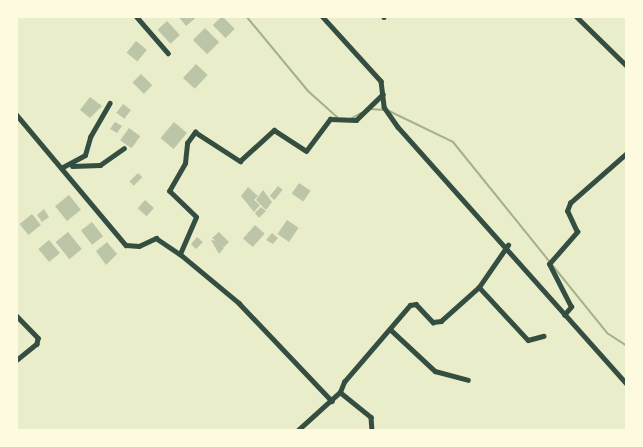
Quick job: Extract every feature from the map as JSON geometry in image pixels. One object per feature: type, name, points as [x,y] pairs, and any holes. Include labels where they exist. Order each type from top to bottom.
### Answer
[{"type":"street","points":[[136,16],[168,53]]},
{"type":"street","points":[[322,16],[373,72],[384,93],[384,108],[398,127],[508,245],[564,315],[627,384]]},
{"type":"street","points":[[576,16],[627,66]]},
{"type":"street","points":[[180,254],[196,217],[169,190],[195,132],[200,131],[240,162],[274,130],[306,151],[330,119],[356,120],[384,93]]},
{"type":"street","points":[[71,165],[86,155],[90,137],[110,103]]},
{"type":"street","points":[[16,114],[126,245],[139,246],[156,238],[180,254],[239,303],[332,401]]},
{"type":"street","points":[[61,168],[71,165],[100,165],[124,148]]},
{"type":"street","points":[[564,315],[570,307],[548,264],[577,232],[567,211],[570,203],[627,153]]},
{"type":"street","points":[[297,431],[332,401],[340,392],[344,382],[392,330],[410,305],[416,304],[437,323],[479,287],[508,245]]},
{"type":"street","points":[[479,287],[528,340],[543,336]]},
{"type":"street","points":[[16,315],[38,338],[37,344],[16,361]]},
{"type":"street","points":[[392,330],[435,372],[468,380]]},
{"type":"street","points":[[340,392],[371,417],[372,431]]},
{"type":"building","points":[[178,16],[198,16],[186,26]]},
{"type":"building","points":[[222,16],[235,29],[226,38],[213,25]]},
{"type":"building","points":[[167,21],[180,35],[170,44],[157,30]]},
{"type":"building","points":[[205,28],[219,42],[207,54],[193,40]]},
{"type":"building","points":[[136,41],[147,50],[137,61],[127,53]]},
{"type":"building","points":[[196,64],[208,75],[195,89],[183,78]]},
{"type":"building","points":[[141,74],[152,85],[144,94],[133,82]]},
{"type":"building","points":[[90,97],[102,106],[90,118],[80,110]]},
{"type":"building","points":[[123,104],[131,110],[124,119],[116,113]]},
{"type":"building","points":[[115,122],[122,126],[117,133],[110,129]]},
{"type":"building","points":[[174,122],[187,133],[174,149],[161,138]]},
{"type":"building","points":[[129,128],[140,136],[132,148],[120,140]]},
{"type":"building","points":[[138,173],[142,177],[134,186],[130,181]]},
{"type":"building","points":[[299,183],[311,191],[303,202],[292,194]]},
{"type":"building","points":[[278,186],[283,190],[274,200],[270,196]]},
{"type":"building","points":[[248,187],[258,196],[254,200],[260,205],[254,212],[241,196]]},
{"type":"building","points":[[263,190],[272,202],[266,210],[256,200]]},
{"type":"building","points":[[69,195],[81,210],[67,221],[55,206]]},
{"type":"building","points":[[145,200],[154,208],[147,216],[138,208]]},
{"type":"building","points":[[261,207],[266,211],[259,218],[255,213]]},
{"type":"building","points":[[44,209],[49,217],[42,222],[37,215]]},
{"type":"building","points":[[32,214],[41,225],[28,235],[20,224]]},
{"type":"building","points":[[287,220],[299,228],[289,242],[277,234]]},
{"type":"building","points":[[92,222],[103,236],[92,245],[81,231]]},
{"type":"building","points":[[255,225],[265,234],[253,247],[243,238]]},
{"type":"building","points":[[68,232],[82,249],[69,259],[56,242]]},
{"type":"building","points":[[219,232],[229,242],[224,247],[212,238]]},
{"type":"building","points":[[272,233],[278,238],[273,244],[266,240]]},
{"type":"building","points":[[197,237],[203,242],[196,249],[191,244]]},
{"type":"building","points":[[49,240],[60,253],[49,262],[38,249]]},
{"type":"building","points":[[211,240],[218,241],[224,248],[219,254]]},
{"type":"building","points":[[107,242],[117,254],[106,265],[96,251]]},
{"type":"waterway","points":[[246,16],[308,91],[337,117]]},
{"type":"waterway","points":[[370,109],[384,110]]},
{"type":"waterway","points":[[389,111],[453,142],[607,333],[627,346]]},
{"type":"waterway","points":[[352,118],[361,113]]}]
